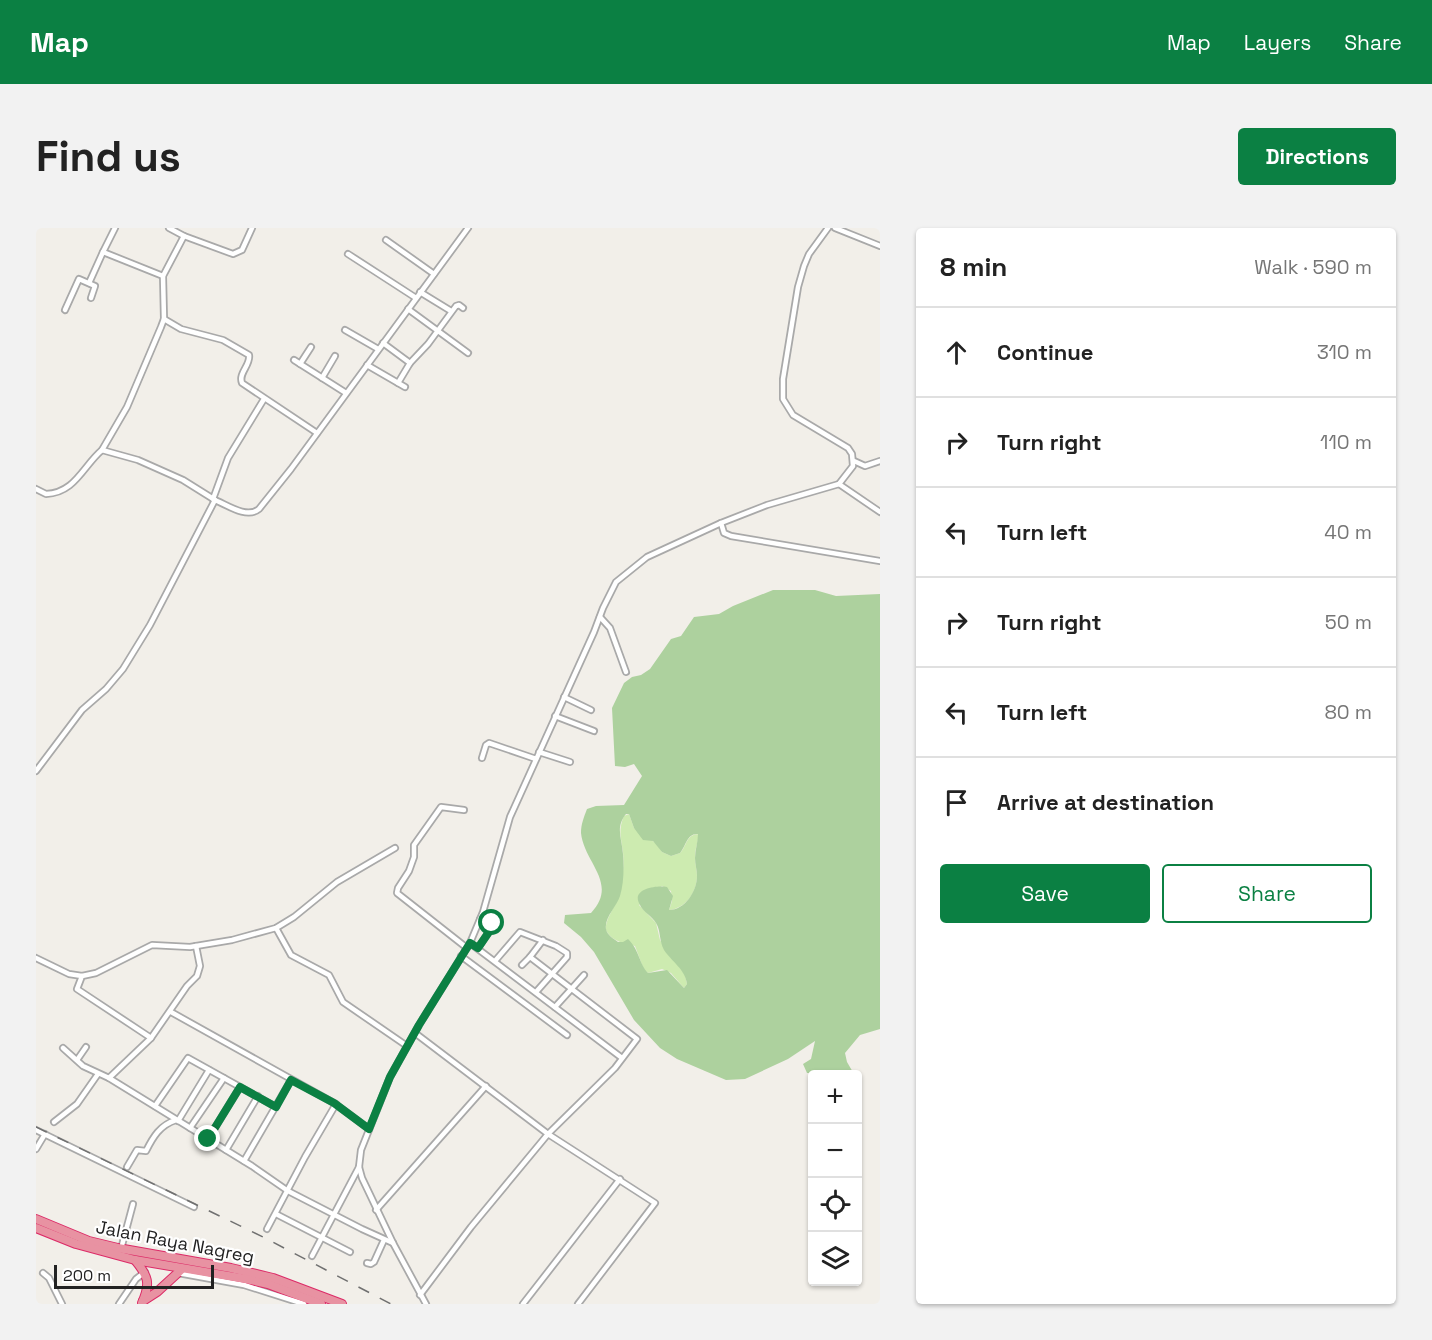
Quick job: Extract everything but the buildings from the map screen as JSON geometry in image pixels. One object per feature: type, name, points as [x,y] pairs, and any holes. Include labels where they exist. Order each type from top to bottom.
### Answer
[{"type":"highway","name":"Jalan Raya Nagreg","points":[[36,1220],[89,1241],[121,1249],[257,1274],[342,1304]]},
{"type":"highway","name":"Jalan Raya Nagreg","points":[[36,1228],[69,1242],[135,1260],[180,1271],[246,1279],[276,1287],[321,1304]]},
{"type":"highway","points":[[135,1260],[145,1272],[148,1286],[142,1303]]},
{"type":"highway","points":[[142,1303],[180,1271]]},
{"type":"street","points":[[89,283],[115,228]]},
{"type":"street","points":[[169,228],[233,255],[242,249],[252,228]]},
{"type":"street","points":[[102,450],[138,460],[183,480],[214,500],[246,513],[255,513],[291,469],[468,228]]},
{"type":"street","points":[[312,1256],[359,1167],[361,1150],[390,1077],[469,945],[480,919],[510,817],[616,582],[646,557],[721,523],[766,506],[840,484],[850,472],[854,461],[848,448],[793,415],[783,399],[783,379],[801,277],[809,254],[828,228]]},
{"type":"street","points":[[835,228],[880,246]]},
{"type":"street","points":[[36,489],[46,494],[65,489],[74,483],[102,450],[127,407],[164,319],[163,276],[184,236]]},
{"type":"street","points":[[386,240],[434,274]]},
{"type":"street","points":[[103,252],[163,276]]},
{"type":"street","points":[[348,254],[416,298]]},
{"type":"street","points":[[65,310],[78,280],[81,279],[95,288],[91,298]]},
{"type":"street","points":[[420,292],[451,311]]},
{"type":"street","points":[[398,383],[451,311],[458,305],[463,308]]},
{"type":"street","points":[[408,309],[468,353]]},
{"type":"street","points":[[164,319],[181,329],[224,340],[249,355],[250,359],[241,376],[241,381],[264,399],[317,433]]},
{"type":"street","points":[[345,330],[378,349]]},
{"type":"street","points":[[383,343],[411,363]]},
{"type":"street","points":[[300,364],[311,347]]},
{"type":"street","points":[[322,378],[335,356]]},
{"type":"street","points":[[294,360],[346,393]]},
{"type":"street","points":[[367,365],[405,387]]},
{"type":"street","points":[[36,771],[82,710],[106,689],[123,669],[150,625],[214,500],[228,458],[264,399]]},
{"type":"street","points":[[854,461],[865,466],[880,461]]},
{"type":"street","points":[[840,484],[880,512]]},
{"type":"street","points":[[721,523],[724,532],[740,538],[880,561]]},
{"type":"street","points":[[600,617],[610,628],[626,672]]},
{"type":"street","points":[[564,697],[591,710]]},
{"type":"street","points":[[555,716],[594,731]]},
{"type":"street","points":[[482,758],[486,745],[489,743],[536,759]]},
{"type":"street","points":[[539,752],[570,762]]},
{"type":"street","points":[[464,810],[441,807],[414,845],[414,857],[397,893],[469,945],[478,948],[622,1058]]},
{"type":"street","points":[[36,958],[69,974],[82,976],[96,973],[152,945],[196,946],[202,943],[232,940],[276,928],[294,917],[337,882],[395,848]]},
{"type":"street","points":[[478,948],[493,926],[492,923],[480,919]]},
{"type":"street","points":[[276,928],[291,955],[331,977],[343,1002],[407,1046]]},
{"type":"street","points":[[495,962],[520,932],[543,940],[567,953],[567,957],[537,992]]},
{"type":"street","points":[[522,965],[543,940]]},
{"type":"street","points":[[109,1078],[151,1038],[200,971],[196,946]]},
{"type":"street","points":[[461,956],[567,1035]]},
{"type":"street","points":[[420,1295],[471,1227],[548,1134],[615,1068],[636,1042],[635,1036],[530,957]]},
{"type":"street","points":[[555,1007],[584,975]]},
{"type":"street","points":[[82,976],[77,987],[79,991],[151,1038]]},
{"type":"street","points":[[171,1012],[336,1104],[369,1129]]},
{"type":"street","points":[[415,1033],[548,1134],[655,1203],[578,1304]]},
{"type":"street","points":[[77,1060],[86,1047]]},
{"type":"street","points":[[63,1048],[83,1066],[109,1078],[155,1106],[288,1191],[393,1243]]},
{"type":"street","points":[[155,1106],[186,1059],[276,1107]]},
{"type":"street","points":[[126,1170],[137,1150],[146,1151],[154,1134],[177,1120],[209,1070]]},
{"type":"street","points":[[54,1122],[77,1104],[98,1074]]},
{"type":"street","points":[[190,1128],[224,1078]]},
{"type":"street","points":[[244,1161],[291,1080]]},
{"type":"street","points":[[376,1210],[486,1086]]},
{"type":"street","points":[[208,1139],[240,1087]]},
{"type":"street","points":[[226,1150],[258,1096]]},
{"type":"street","points":[[267,1229],[336,1104]]},
{"type":"street","points":[[36,1130],[126,1170],[194,1207]]},
{"type":"street","points":[[36,1149],[45,1134]]},
{"type":"street","points":[[359,1167],[376,1210],[426,1304]]},
{"type":"street","points":[[523,1304],[620,1179]]},
{"type":"street","points":[[121,1249],[133,1204]]},
{"type":"street","points":[[276,1214],[350,1252]]},
{"type":"street","points":[[367,1263],[374,1262],[384,1240]]},
{"type":"street","points":[[180,1271],[238,1284],[304,1304]]},
{"type":"street","points":[[119,1304],[136,1279],[145,1272]]},
{"type":"street","points":[[43,1273],[49,1278],[62,1304]]},
{"type":"street","points":[[282,1304],[283,1296]]},
{"type":"green space","points":[[773,590],[815,590],[836,596],[880,594],[880,1029],[860,1035],[845,1053],[852,1070],[808,1070],[807,1073],[803,1064],[811,1059],[815,1041],[788,1059],[745,1079],[726,1080],[677,1059],[660,1048],[634,1020],[594,952],[564,923],[565,915],[591,913],[599,902],[602,892],[598,873],[583,844],[581,833],[587,809],[596,806],[624,805],[642,776],[634,764],[625,767],[615,766],[612,708],[624,683],[650,669],[671,639],[681,636],[694,617],[719,614]],"holes":[[[626,814],[629,814],[634,828],[643,840],[653,841],[662,852],[671,856],[680,853],[689,838],[698,834],[695,858],[696,882],[689,899],[680,907],[669,910],[673,896],[667,887],[646,889],[638,895],[641,907],[659,929],[664,950],[684,974],[687,984],[684,988],[667,970],[648,973],[628,939],[618,942],[607,931],[607,921],[618,900],[623,880],[624,864],[620,828]]]},
{"type":"green space","points":[[629,814],[634,828],[657,844],[662,852],[671,856],[680,853],[689,838],[699,834],[695,854],[696,882],[689,899],[680,907],[669,910],[672,901],[671,891],[662,886],[639,905],[656,923],[660,940],[685,975],[687,984],[684,988],[671,973],[662,969],[648,973],[644,970],[635,946],[616,940],[607,932],[607,923],[621,889],[623,861],[621,829],[624,816]]},
{"type":"railway","points":[[36,1127],[263,1237],[391,1304]]},
{"type":"route","points":[[208,1139],[240,1087],[276,1107],[291,1080],[334,1103],[369,1129],[390,1077],[419,1025],[470,943],[478,948],[493,926],[492,923]]}]
